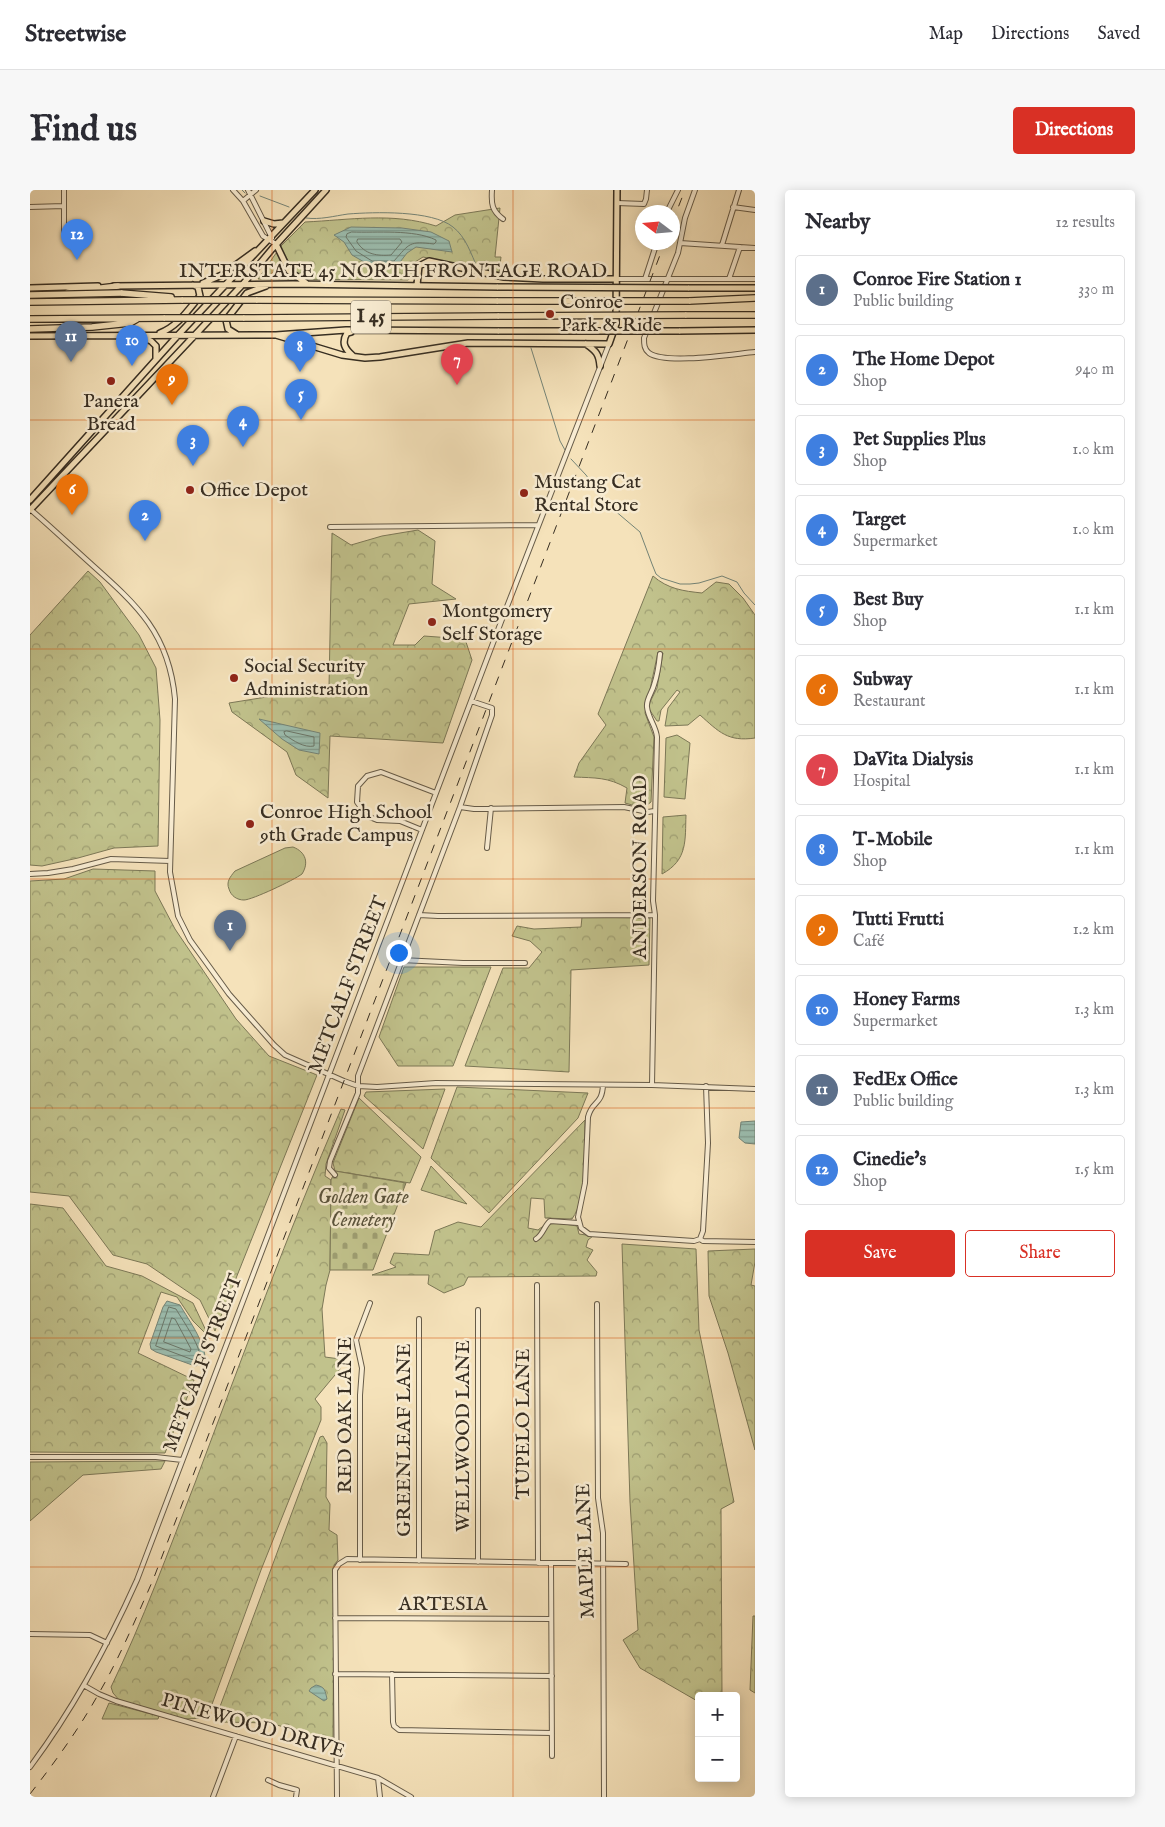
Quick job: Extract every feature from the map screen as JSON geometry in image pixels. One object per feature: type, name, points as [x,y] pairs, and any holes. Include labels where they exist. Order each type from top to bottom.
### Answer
[{"type":"highway","points":[[30,296],[118,286]]},
{"type":"highway","points":[[30,296],[121,292],[159,295],[183,300]]},
{"type":"highway","name":"I 45","points":[[30,302],[183,300],[689,301],[755,298]]},
{"type":"highway","points":[[739,315],[755,320]]},
{"type":"highway","name":"I 45","points":[[30,319],[755,315]]},
{"type":"highway","points":[[30,329],[92,326],[130,322],[140,318]]},
{"type":"main road","points":[[30,500],[127,394],[156,359],[315,190]]},
{"type":"main road","points":[[30,509],[243,284],[276,244],[326,190]]},
{"type":"main road","name":"METCALF STREET","points":[[610,344],[616,324],[617,190]]},
{"type":"main road","points":[[264,221],[274,224],[284,222]]},
{"type":"main road","points":[[276,244],[289,271],[307,284]]},
{"type":"main road","points":[[158,334],[170,329],[200,296],[198,288],[194,284],[222,275],[260,248]]},
{"type":"main road","points":[[417,285],[419,266],[429,261],[504,277],[617,279]]},
{"type":"main road","name":"INTERSTATE 45 NORTH FRONTAGE ROAD","points":[[30,288],[194,284],[307,284],[755,288]]},
{"type":"main road","points":[[236,334],[228,329],[226,320],[247,293],[272,284]]},
{"type":"main road","points":[[353,356],[345,349],[343,343],[347,333],[355,330]]},
{"type":"main road","points":[[30,336],[136,334],[276,335],[355,330],[755,330]]},
{"type":"main road","points":[[136,334],[151,341],[156,346],[156,359]]},
{"type":"main road","points":[[276,335],[342,355],[380,357],[468,343],[610,344]]},
{"type":"main road","points":[[586,344],[596,351],[599,356],[600,366]]},
{"type":"street","points":[[64,190],[64,230]]},
{"type":"street","points":[[233,190],[243,200],[263,236],[270,238]]},
{"type":"street","points":[[248,190],[264,221],[270,238],[276,244]]},
{"type":"street","points":[[243,200],[256,190]]},
{"type":"street","points":[[492,190],[493,211],[503,220]]},
{"type":"street","points":[[617,202],[644,204],[647,190]]},
{"type":"street","points":[[671,205],[678,190]]},
{"type":"street","points":[[695,190],[685,218],[680,243],[755,248]]},
{"type":"street","points":[[722,245],[739,190]]},
{"type":"street","points":[[30,207],[64,206]]},
{"type":"street","points":[[733,207],[755,210]]},
{"type":"street","points":[[729,279],[740,247]]},
{"type":"street","points":[[646,278],[655,250]]},
{"type":"street","points":[[678,250],[644,338],[645,346],[650,354],[661,358],[679,359],[755,352]]},
{"type":"street","points":[[617,279],[755,279]]},
{"type":"street","name":"METCALF STREET","points":[[30,1768],[48,1744],[85,1686],[137,1580],[538,525],[610,344]]},
{"type":"street","points":[[30,509],[134,604],[148,621],[163,648],[171,670],[174,699],[170,861],[174,901],[184,930],[229,994],[285,1055],[292,1060],[358,1086],[377,1087],[436,1082],[755,1088]]},
{"type":"street","points":[[330,527],[538,525]]},
{"type":"street","name":"ANDERSON ROAD","points":[[652,1085],[655,915],[653,900],[654,812],[657,737],[655,726],[648,714],[647,701],[655,685],[660,654]]},
{"type":"street","points":[[335,1175],[329,1168],[330,1162],[358,1093],[358,1076],[401,960],[420,915],[492,715],[492,708],[471,701]]},
{"type":"street","points":[[422,830],[400,821],[377,820],[368,816],[357,802],[358,786],[367,776],[381,772],[436,793]]},
{"type":"street","points":[[460,807],[624,807],[654,812]]},
{"type":"street","points":[[487,848],[491,808]]},
{"type":"street","points":[[30,874],[72,869],[111,859],[170,861]]},
{"type":"street","points":[[420,915],[655,915]]},
{"type":"street","points":[[401,960],[525,963]]},
{"type":"street","points":[[602,1085],[601,1098],[591,1108],[588,1117],[585,1183],[578,1223],[584,1231],[589,1234],[694,1241],[700,1239],[703,1241],[755,1242]]},
{"type":"street","points":[[700,1239],[703,1232],[708,1143],[706,1086]]},
{"type":"street","points":[[536,1239],[541,1236],[550,1221],[578,1223]]},
{"type":"street","name":"TUPELO LANE","points":[[537,1285],[538,1563]]},
{"type":"street","name":"RED OAK LANE","points":[[360,1560],[362,1368],[356,1340],[370,1303]]},
{"type":"street","name":"MAPLE LANE","points":[[597,1304],[598,1498],[603,1533],[604,1797]]},
{"type":"street","name":"WELLWOOD LANE","points":[[478,1310],[478,1562]]},
{"type":"street","name":"GREENLEAF LANE","points":[[419,1320],[419,1561]]},
{"type":"street","points":[[30,1457],[182,1460]]},
{"type":"street","points":[[337,1797],[335,1570],[339,1564],[347,1559],[626,1564]]},
{"type":"street","points":[[551,1563],[552,1756]]},
{"type":"street","name":"ARTESIA","points":[[335,1618],[551,1619]]},
{"type":"street","points":[[30,1634],[90,1635],[107,1643]]},
{"type":"street","points":[[335,1674],[552,1676]]},
{"type":"street","points":[[392,1674],[393,1722],[394,1726],[399,1730],[552,1733]]},
{"type":"street","name":"PINEWOOD DRIVE","points":[[85,1686],[116,1702],[378,1778],[412,1797]]},
{"type":"street","points":[[213,1797],[236,1736]]},
{"type":"street","points":[[378,1778],[380,1797]]},
{"type":"street","points":[[268,1780],[297,1790],[296,1797]]},
{"type":"green space","points":[[500,208],[495,257],[501,257],[499,273],[423,257],[415,262],[413,276],[408,280],[258,279],[281,246],[305,222],[387,218],[403,219],[436,226],[455,215]]},
{"type":"green space","points":[[418,530],[435,541],[432,584],[456,599],[409,604],[393,645],[415,645],[424,636],[465,639],[472,660],[443,743],[330,736],[328,798],[296,775],[287,752],[232,712],[229,703],[329,687],[332,533],[351,545],[382,536]]},
{"type":"green space","points":[[88,571],[100,582],[139,635],[156,668],[160,720],[158,846],[114,848],[42,866],[30,865],[30,635]]},
{"type":"green space","points":[[653,576],[664,584],[676,589],[702,593],[716,582],[729,584],[743,598],[755,615],[755,738],[731,737],[719,731],[700,715],[688,725],[665,726],[668,708],[680,692],[677,690],[661,710],[659,721],[657,721],[649,709],[650,702],[657,688],[663,653],[658,652],[645,713],[654,737],[651,802],[643,808],[625,803],[627,788],[620,784],[601,779],[574,777],[579,763],[606,725],[598,714]]},
{"type":"green space","points":[[677,735],[690,743],[685,799],[664,797],[666,738]]},
{"type":"green space","points":[[686,815],[685,841],[681,856],[677,862],[662,874],[663,817]]},
{"type":"green space","points":[[293,847],[301,852],[305,858],[306,862],[302,874],[291,881],[248,899],[239,899],[231,894],[228,882],[235,871],[285,848]]},
{"type":"green space","points":[[93,869],[155,871],[155,891],[175,929],[236,1019],[269,1056],[317,1075],[215,1331],[200,1300],[147,1264],[113,1255],[69,1196],[30,1192],[30,881],[64,879]]},
{"type":"green space","points":[[582,917],[650,918],[649,965],[571,970],[569,1072],[465,1066],[503,968],[529,968],[542,952],[530,941],[512,936],[517,926],[534,929],[581,927]]},
{"type":"green space","points":[[404,967],[491,967],[453,1066],[398,1066],[379,1037]]},
{"type":"green space","points":[[457,1087],[588,1093],[578,1118],[489,1213],[431,1158]]},
{"type":"green space","points":[[445,1089],[423,1149],[364,1096],[366,1092]]},
{"type":"green space","points":[[359,1098],[421,1157],[410,1183],[335,1171],[333,1163]]},
{"type":"green space","points":[[341,1109],[345,1110],[326,1164],[325,1176],[331,1180],[330,1270],[322,1309],[325,1357],[340,1359],[340,1369],[315,1399],[321,1407],[321,1420],[261,1570],[207,1718],[183,1719],[120,1701],[113,1693],[111,1687],[155,1586],[284,1248]]},
{"type":"green space","points":[[585,1120],[583,1185],[577,1210],[572,1219],[545,1218],[544,1199],[531,1198],[528,1228],[538,1230],[547,1225],[567,1224],[577,1226],[579,1234],[593,1236],[588,1240],[586,1247],[593,1250],[587,1260],[597,1272],[596,1276],[468,1277],[464,1285],[444,1293],[428,1284],[429,1275],[372,1275],[396,1267],[390,1263],[394,1253],[429,1255],[435,1231],[458,1222],[481,1227]]},
{"type":"green space","points":[[431,1166],[467,1204],[421,1190]]},
{"type":"green space","name":"Golden Gate Cemetery","points":[[335,1171],[406,1183],[373,1270],[330,1270],[331,1180]]},
{"type":"green space","points":[[30,1204],[63,1208],[106,1266],[142,1276],[193,1303],[209,1337],[193,1321],[177,1297],[161,1292],[138,1353],[194,1380],[165,1453],[30,1452]]},
{"type":"green space","points":[[622,1244],[696,1249],[699,1330],[734,1502],[721,1509],[722,1692],[695,1692],[695,1700],[640,1668],[623,1640],[638,1630],[630,1502]]},
{"type":"green space","points":[[755,1249],[751,1285],[755,1286],[755,1450],[728,1353],[709,1296],[708,1251]]},
{"type":"green space","points":[[323,1436],[327,1443],[326,1497],[330,1504],[329,1530],[337,1535],[338,1560],[334,1565],[333,1743],[270,1723],[221,1722],[215,1720],[320,1437]]},
{"type":"green space","points":[[165,1461],[161,1469],[83,1475],[30,1521],[30,1462]]},
{"type":"green space","points":[[753,1616],[755,1616],[755,1693],[750,1690]]},
{"type":"green space","points":[[109,1703],[159,1716],[158,1719],[102,1719]]},
{"type":"water","points":[[351,227],[402,228],[431,232],[449,241],[452,252],[416,247],[407,253],[397,266],[371,266],[352,255],[344,242],[334,235]]},
{"type":"water","points":[[259,719],[320,733],[319,754],[299,750],[282,739]]},
{"type":"water","points":[[755,1121],[755,1144],[745,1143],[739,1138],[741,1122]]},
{"type":"water","points":[[167,1301],[180,1305],[193,1326],[204,1350],[204,1364],[195,1366],[151,1349],[150,1344],[163,1307]]},
{"type":"water","points":[[316,1685],[325,1691],[327,1699],[324,1701],[309,1691]]},
{"type":"waterway","points":[[242,190],[245,193]]},
{"type":"waterway","points":[[260,196],[289,207]]},
{"type":"waterway","points":[[306,218],[322,218],[348,214],[402,213],[444,221],[458,231],[468,246],[478,269]]},
{"type":"waterway","points":[[531,348],[560,441],[565,450]]},
{"type":"waterway","points":[[571,459],[586,475],[607,504],[640,532],[656,574],[661,578],[680,584],[690,584],[722,576],[737,582],[755,605]]},
{"type":"railway","points":[[679,205],[685,190]]},
{"type":"railway","points":[[30,1794],[49,1770],[99,1693],[121,1651],[153,1580],[662,250]]},
{"type":"place","name":"Cinedie's","points":[[77,260]]},
{"type":"place","name":"Conroe Park & Ride","points":[[550,314]]},
{"type":"place","name":"FedEx Office","points":[[71,362]]},
{"type":"place","name":"Honey Farms","points":[[132,366]]},
{"type":"place","name":"T-Mobile","points":[[300,372]]},
{"type":"place","name":"Panera Bread","points":[[111,381]]},
{"type":"place","name":"DaVita Dialysis","points":[[457,385]]},
{"type":"place","name":"Tutti Frutti","points":[[172,405]]},
{"type":"place","name":"Best Buy","points":[[301,420]]},
{"type":"place","name":"Target","points":[[243,447]]},
{"type":"place","name":"Pet Supplies Plus","points":[[193,466]]},
{"type":"place","name":"Office Depot","points":[[190,490]]},
{"type":"place","name":"Mustang Cat Rental Store","points":[[524,493]]},
{"type":"place","name":"Subway","points":[[72,515]]},
{"type":"place","name":"The Home Depot","points":[[145,541]]},
{"type":"place","name":"Montgomery Self Storage","points":[[432,622]]},
{"type":"place","name":"Social Security Administration","points":[[234,678]]},
{"type":"place","name":"Conroe High School 9th Grade Campus","points":[[250,824]]},
{"type":"place","name":"Conroe Fire Station 1","points":[[230,951]]}]
